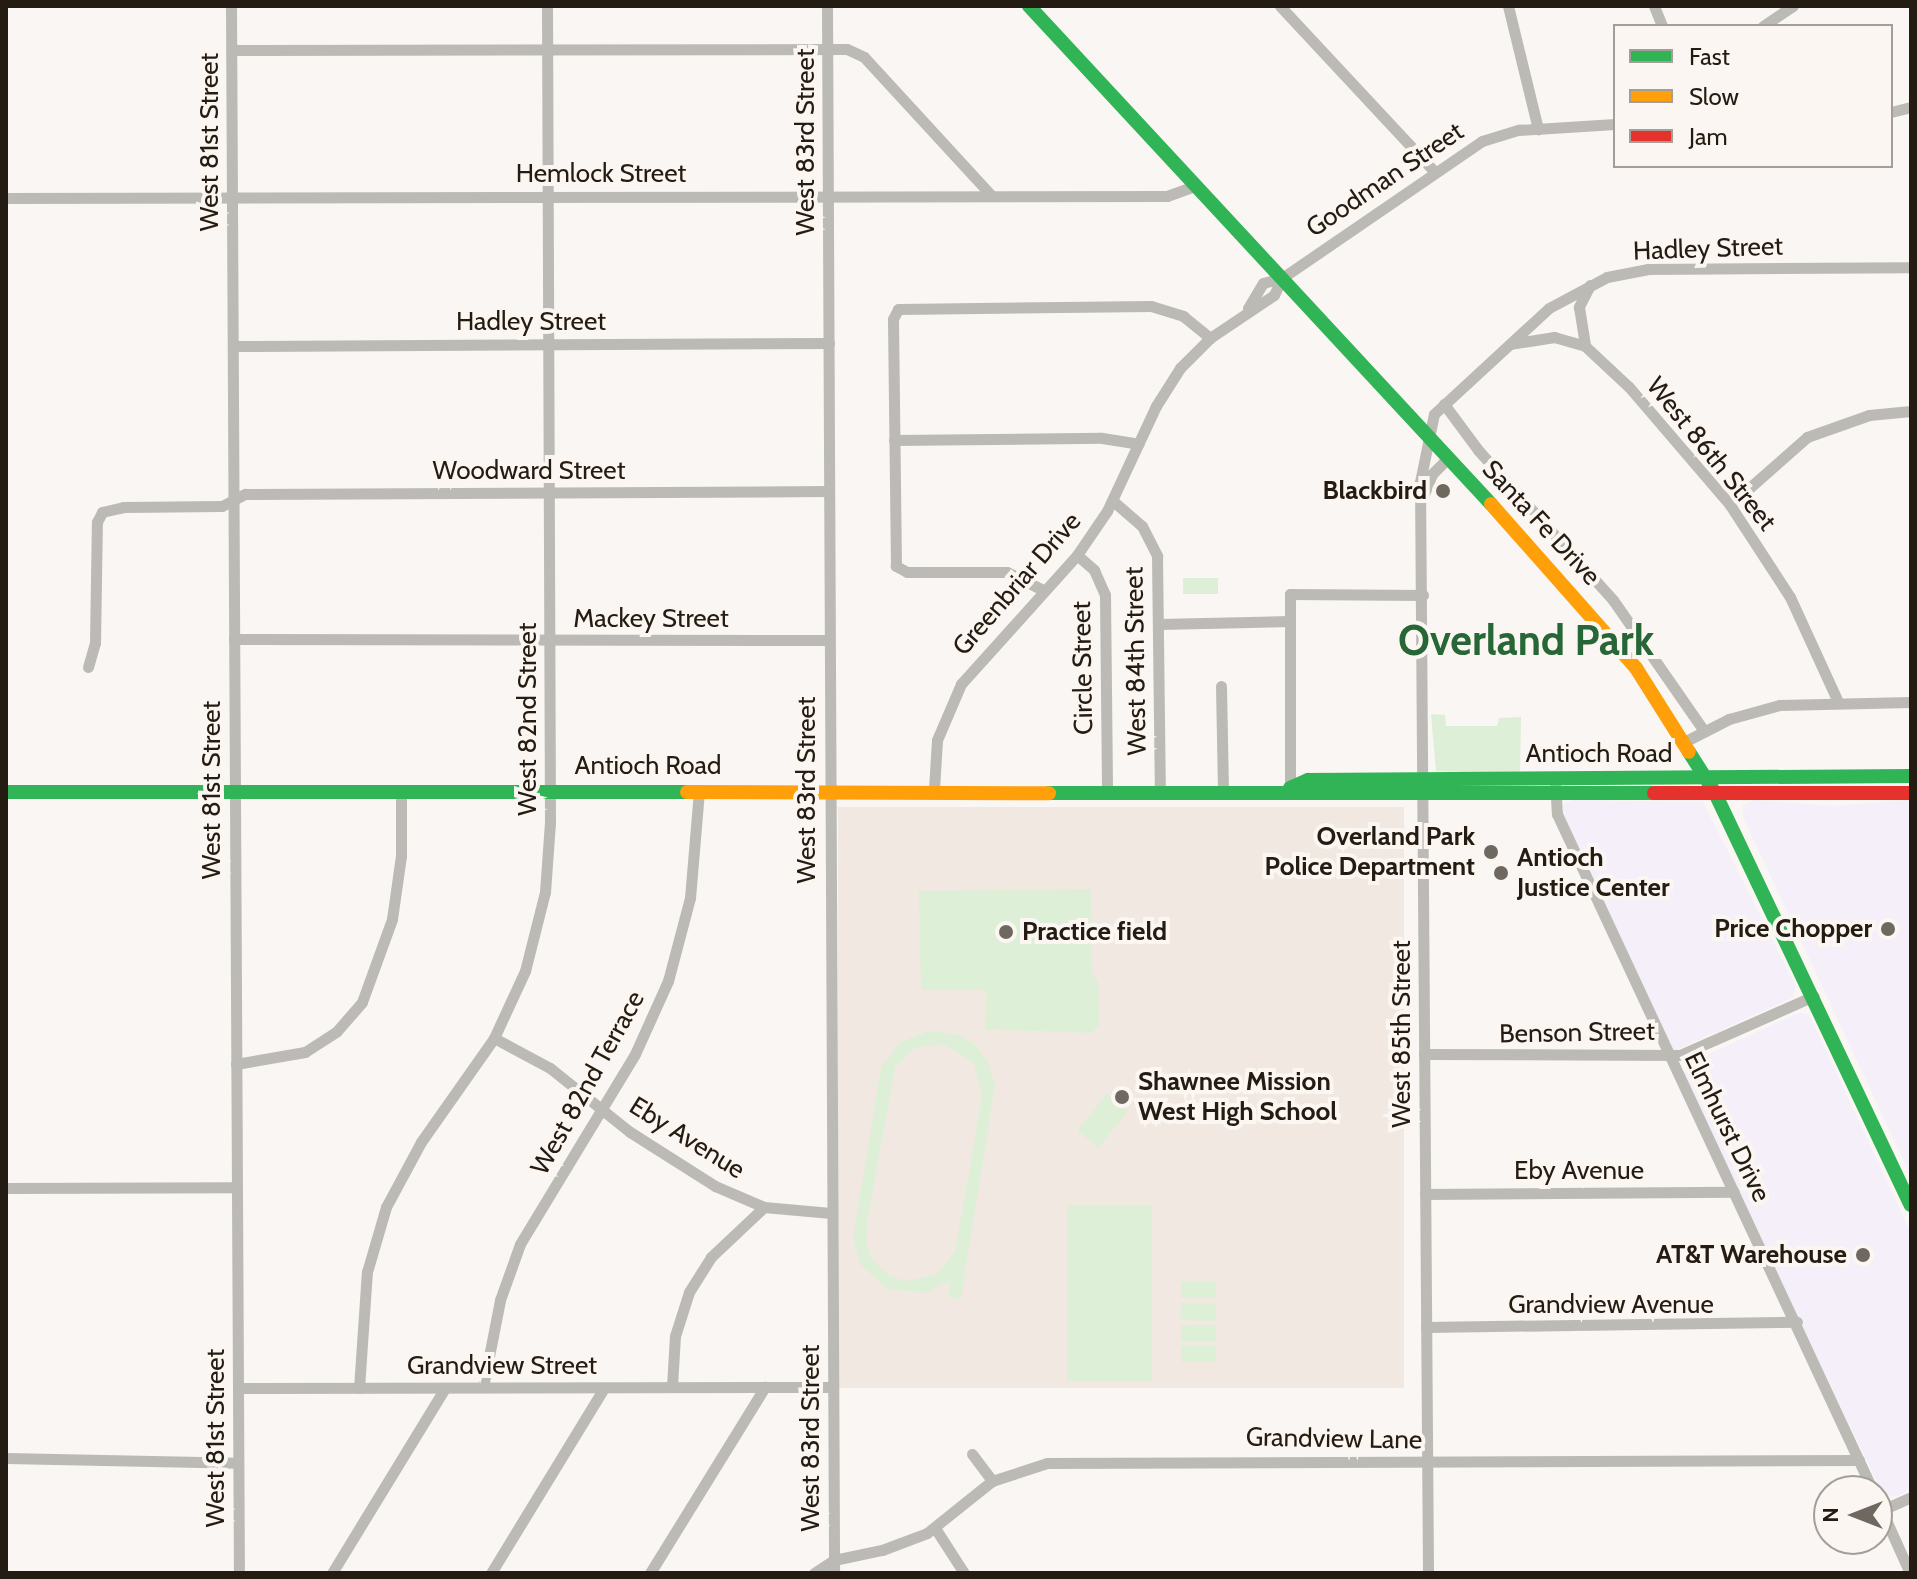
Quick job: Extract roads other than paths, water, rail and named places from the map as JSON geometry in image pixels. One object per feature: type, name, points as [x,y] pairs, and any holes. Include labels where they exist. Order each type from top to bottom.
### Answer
[{"type":"main road","name":"Santa Fe Drive","points":[[1029,6],[1583,603],[1636,668],[1715,793],[1911,1205]]},
{"type":"main road","name":"Antioch Road","points":[[1290,788],[1308,780],[1911,776]]},
{"type":"main road","name":"Antioch Road","points":[[6,792],[1290,788],[1311,794],[1911,793]]},
{"type":"street","name":"West 81st Street","points":[[231,6],[239,1573]]},
{"type":"street","name":"West 82nd Street","points":[[359,1388],[367,1272],[386,1207],[421,1142],[494,1038],[525,971],[537,930],[549,859],[547,6]]},
{"type":"street","name":"West 83rd Street","points":[[827,6],[834,1573]]},
{"type":"street","points":[[1280,6],[1435,172]]},
{"type":"street","points":[[1508,6],[1538,129]]},
{"type":"street","points":[[1766,24],[1793,6]]},
{"type":"street","points":[[232,50],[828,48],[864,57],[991,195]]},
{"type":"street","name":"Goodman Street","points":[[1282,278],[1482,141],[1538,129],[1613,124]]},
{"type":"street","name":"Hemlock Street","points":[[6,198],[231,195],[1167,196],[1195,186]]},
{"type":"street","name":"Hadley Street","points":[[1427,435],[1434,414],[1444,404],[1549,308],[1590,284],[1648,269],[1911,267]]},
{"type":"street","name":"Greenbriar Drive","points":[[934,789],[937,740],[951,702],[992,643],[1077,555],[1113,501],[1164,391],[1210,338],[1248,308],[1263,283],[1282,278]]},
{"type":"street","points":[[1510,344],[1554,337],[1585,346],[1579,307],[1590,284]]},
{"type":"street","points":[[1043,590],[1007,572],[907,572],[896,566],[893,319],[898,309],[909,306],[1151,306],[1183,316],[1210,338]]},
{"type":"street","name":"Hadley Street","points":[[233,346],[829,343]]},
{"type":"street","name":"West 86th Street","points":[[1585,346],[1637,397],[1730,505],[1790,597],[1838,702]]},
{"type":"street","points":[[1444,404],[1478,450],[1613,600],[1704,731]]},
{"type":"street","points":[[1730,505],[1807,437],[1869,415],[1911,411]]},
{"type":"street","name":"West 85th Street","points":[[1427,435],[1421,473],[1424,494],[1428,1573]]},
{"type":"street","points":[[894,440],[1102,438],[1139,444]]},
{"type":"street","points":[[1424,494],[1432,474],[1448,458]]},
{"type":"street","name":"Woodward Street","points":[[88,667],[95,643],[97,522],[102,512],[123,507],[222,506],[245,494],[828,491]]},
{"type":"street","name":"West 84th Street","points":[[1113,501],[1151,540],[1159,572],[1160,790]]},
{"type":"street","name":"Circle Street","points":[[1077,555],[1094,570],[1105,595],[1107,790]]},
{"type":"street","points":[[1290,788],[1290,594],[1423,595]]},
{"type":"street","points":[[1159,624],[1290,621]]},
{"type":"street","name":"Mackey Street","points":[[234,639],[828,640]]},
{"type":"street","points":[[1221,686],[1223,790]]},
{"type":"street","points":[[1684,742],[1758,710],[1838,702],[1911,702]]},
{"type":"street","name":"Elmhurst Drive","points":[[1555,778],[1557,814],[1797,1322],[1866,1475]]},
{"type":"street","points":[[236,1064],[305,1052],[337,1031],[362,1002],[392,919],[401,856],[401,790]]},
{"type":"street","name":"West 82nd Terrace","points":[[483,1387],[500,1300],[520,1244],[652,1020],[672,968],[690,898],[699,791]]},
{"type":"street","name":"Benson Street","points":[[1424,1054],[1668,1054],[1697,1051],[1814,996]]},
{"type":"street","name":"Eby Avenue","points":[[494,1038],[550,1068],[695,1175],[764,1207],[831,1213]]},
{"type":"street","points":[[6,1188],[236,1187]]},
{"type":"street","name":"Eby Avenue","points":[[1425,1194],[1734,1192]]},
{"type":"street","points":[[672,1386],[675,1336],[689,1292],[711,1257],[764,1207]]},
{"type":"street","name":"Grandview Avenue","points":[[1426,1327],[1797,1322]]},
{"type":"street","points":[[650,1573],[765,1387],[832,1387]]},
{"type":"street","name":"Grandview Street","points":[[238,1388],[765,1387]]},
{"type":"street","points":[[332,1573],[445,1388]]},
{"type":"street","points":[[491,1573],[604,1388]]},
{"type":"street","points":[[972,1454],[992,1481]]},
{"type":"street","points":[[6,1458],[237,1463]]},
{"type":"street","name":"Grandview Lane","points":[[834,1560],[882,1550],[935,1528],[992,1481],[1022,1468],[1065,1461],[1859,1460]]},
{"type":"street","points":[[935,1528],[964,1573]]},
{"type":"street","points":[[1893,1536],[1910,1573]]},
{"type":"street","points":[[814,1573],[834,1560]]},
{"type":"place","name":"Blackbird","points":[[1443,491]]},
{"type":"place","name":"Overland Park Police Department","points":[[1491,852]]},
{"type":"place","name":"Antioch Justice Center","points":[[1501,873]]},
{"type":"place","name":"Price Chopper","points":[[1888,929]]},
{"type":"place","name":"Practice field","points":[[1006,932]]},
{"type":"place","name":"Shawnee Mission West High School","points":[[1122,1097]]},
{"type":"place","name":"AT&T Warehouse","points":[[1863,1255]]},
{"type":"district","name":"Overland Park","points":[[1526,640]]}]
